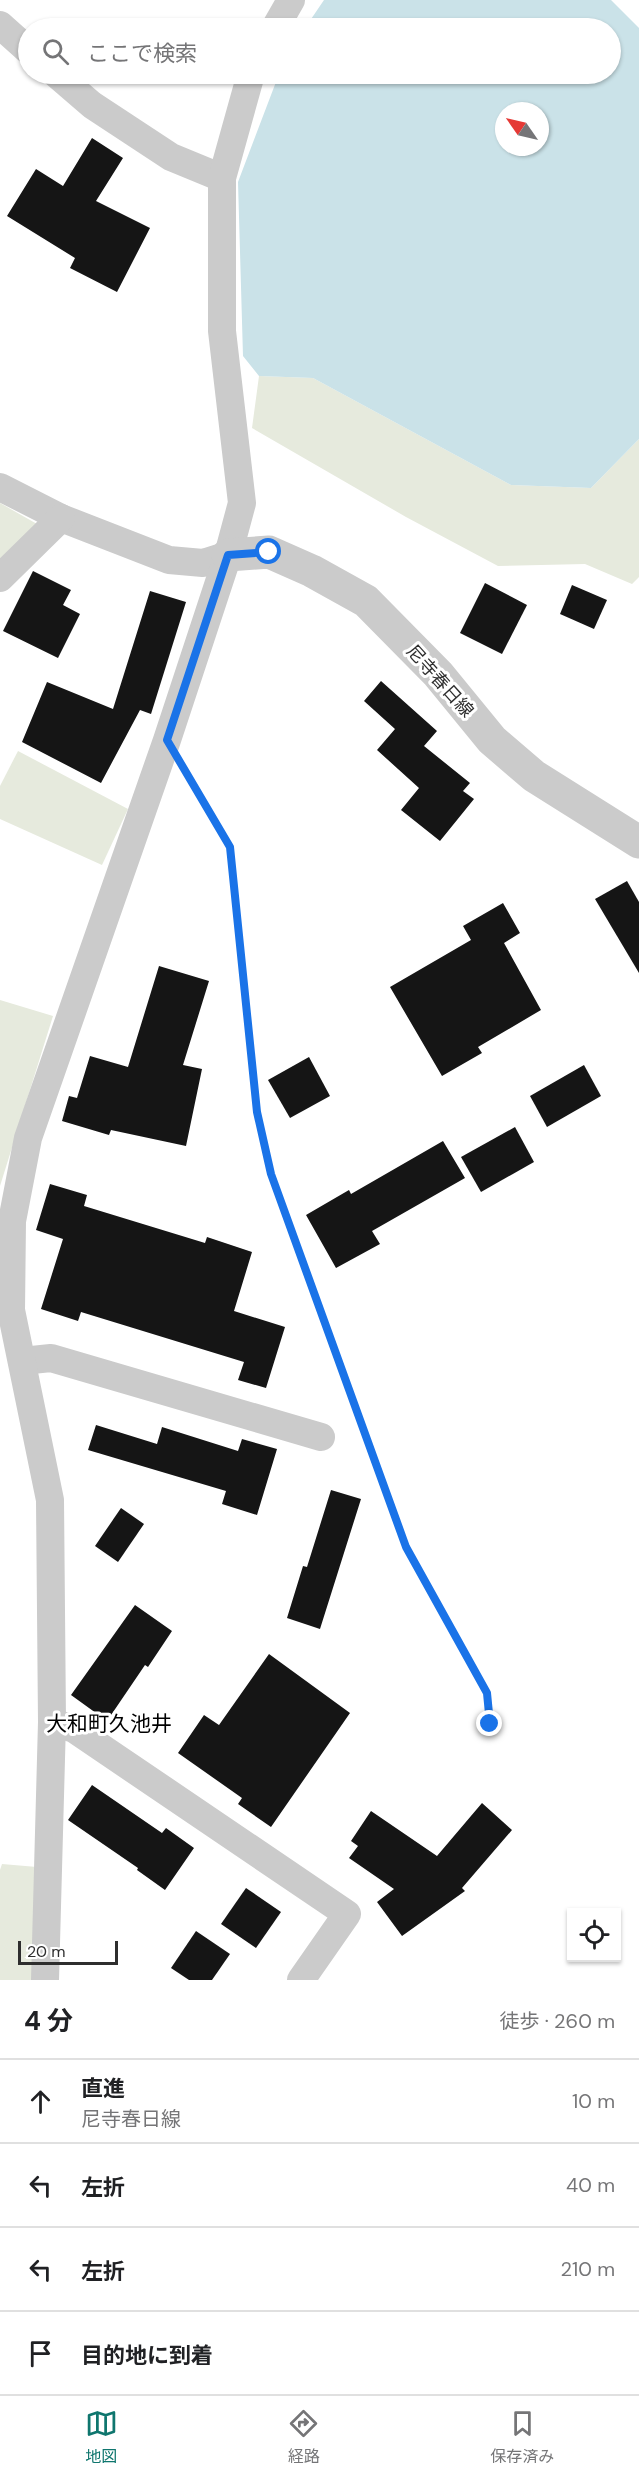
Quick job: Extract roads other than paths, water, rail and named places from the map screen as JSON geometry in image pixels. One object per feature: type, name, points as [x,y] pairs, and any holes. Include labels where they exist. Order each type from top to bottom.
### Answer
[{"type":"street","points":[[281,18],[291,0]]},
{"type":"street","points":[[0,24],[18,41]]},
{"type":"street","points":[[68,84],[92,105],[171,157],[222,178]]},
{"type":"street","points":[[45,1980],[52,1722],[50,1500],[11,1310],[12,1221],[28,1138],[167,740],[228,555],[242,504],[222,331],[222,178],[248,84]]},
{"type":"street","points":[[0,487],[61,518],[169,560],[203,563],[228,555]]},
{"type":"street","points":[[0,578],[61,518]]},
{"type":"street","name":"尼寺春日線","points":[[228,555],[269,552],[312,571],[366,601],[438,674],[492,740],[534,776],[639,842]]},
{"type":"street","points":[[22,1361],[51,1358],[321,1437]]},
{"type":"street","points":[[52,1722],[74,1728],[347,1914],[301,1980]]},
{"type":"water","points":[[324,0],[611,0],[639,28],[639,439],[591,488],[511,485],[313,378],[259,376],[243,356],[238,182],[275,84],[621,84],[621,18],[312,18]]},
{"type":"district","name":"大和町久池井","points":[[109,1724]]}]
